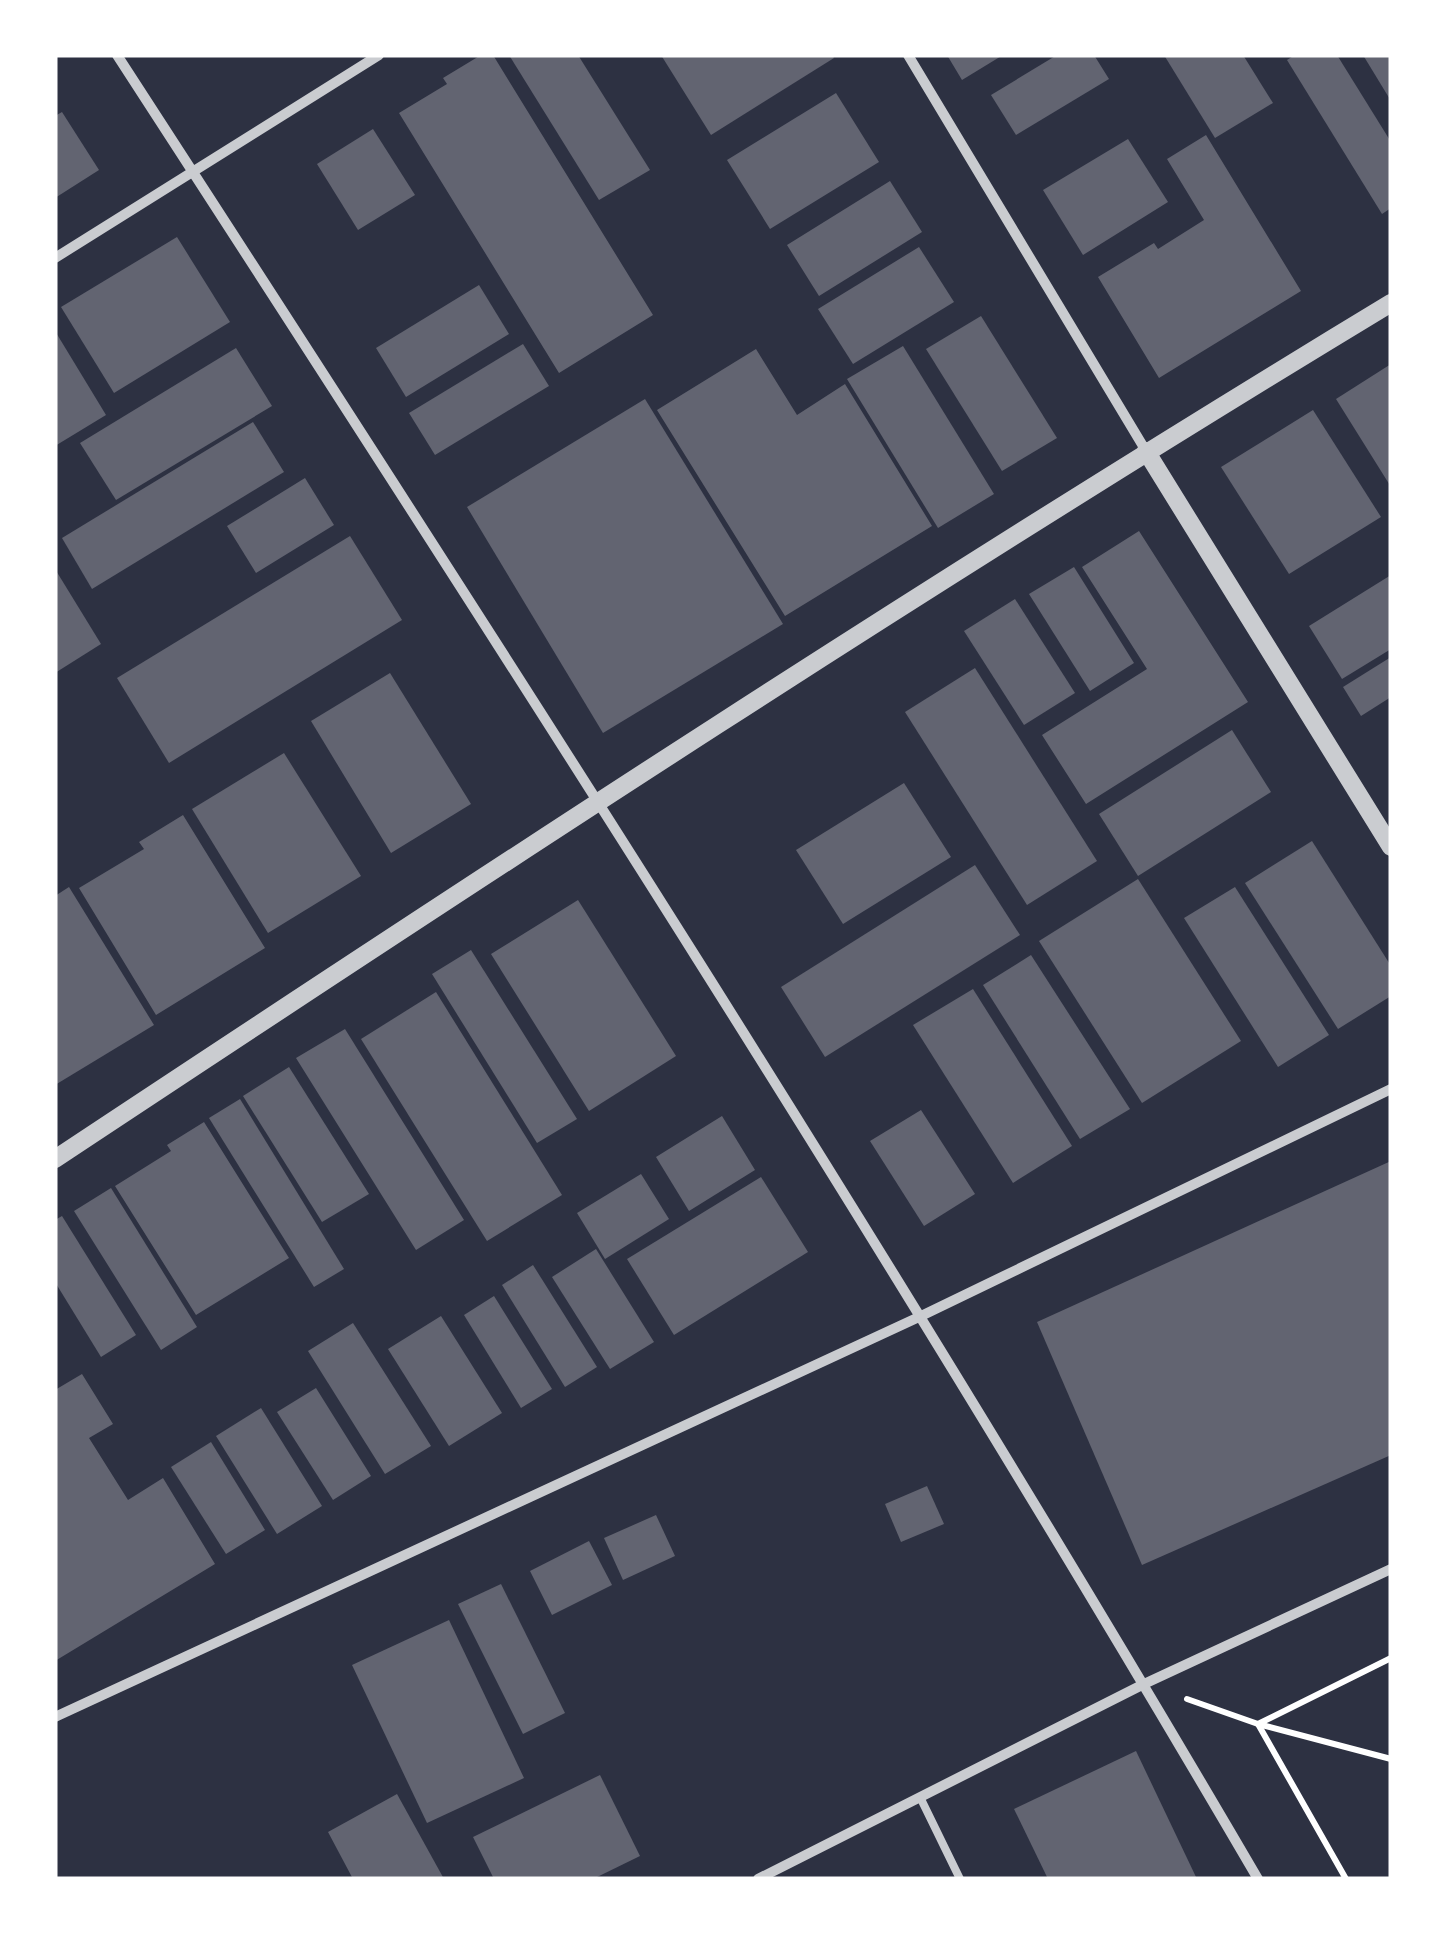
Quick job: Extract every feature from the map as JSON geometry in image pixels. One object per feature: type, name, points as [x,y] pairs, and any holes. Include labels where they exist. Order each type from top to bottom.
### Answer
[{"type":"street","points":[[117,55],[597,800],[1144,1684],[1258,1879]]},
{"type":"street","points":[[55,258],[379,55]]},
{"type":"street","points":[[908,55],[1391,847]]},
{"type":"street","points":[[55,1159],[597,800],[1146,451],[1391,303]]},
{"type":"street","points":[[55,1717],[919,1317],[1391,1089]]},
{"type":"street","points":[[758,1879],[1144,1684],[1391,1569]]},
{"type":"lane","points":[[920,1798],[960,1879]]},
{"type":"path","points":[[1258,1724],[1391,1658]]},
{"type":"path","points":[[1144,1684],[1258,1724],[1391,1759]]},
{"type":"path","points":[[1258,1724],[1346,1879]]},
{"type":"building","points":[[481,55],[493,55],[653,315],[559,373],[399,113],[447,84],[443,78]]},
{"type":"building","points":[[509,55],[578,55],[650,170],[599,200]]},
{"type":"building","points":[[661,55],[832,55],[834,58],[711,135]]},
{"type":"building","points":[[947,55],[1003,55],[962,80]]},
{"type":"building","points":[[1057,55],[1094,55],[1109,79],[1016,135],[991,95]]},
{"type":"building","points":[[1164,55],[1243,55],[1273,103],[1215,138]]},
{"type":"building","points":[[1295,55],[1337,55],[1391,142],[1391,208],[1382,214],[1287,60]]},
{"type":"building","points":[[1363,55],[1391,55],[1391,101]]},
{"type":"building","points":[[836,93],[879,162],[770,229],[727,160]]},
{"type":"building","points":[[62,112],[99,170],[55,198],[55,116]]},
{"type":"building","points":[[373,129],[415,195],[358,230],[317,164]]},
{"type":"building","points":[[1206,135],[1301,291],[1159,378],[1098,277],[1154,243],[1158,249],[1204,220],[1167,159]]},
{"type":"building","points":[[1128,139],[1168,202],[1083,255],[1043,190]]},
{"type":"building","points":[[890,181],[922,232],[819,296],[787,245]]},
{"type":"building","points":[[177,237],[230,322],[114,393],[61,307]]},
{"type":"building","points":[[919,247],[954,302],[853,364],[818,309]]},
{"type":"building","points":[[479,285],[509,334],[406,397],[376,348]]},
{"type":"building","points":[[981,316],[1057,438],[1002,471],[926,349]]},
{"type":"building","points":[[55,331],[106,415],[55,446]]},
{"type":"building","points":[[523,344],[549,386],[435,455],[409,413]]},
{"type":"building","points":[[903,346],[994,494],[938,528],[847,379]]},
{"type":"building","points":[[236,348],[272,406],[116,500],[80,443]]},
{"type":"building","points":[[756,349],[797,415],[845,384],[932,526],[785,616],[657,410]]},
{"type":"building","points":[[1391,364],[1391,487],[1336,399]]},
{"type":"building","points":[[645,399],[783,624],[603,733],[467,507]]},
{"type":"building","points":[[1313,410],[1381,517],[1289,574],[1221,467]]},
{"type":"building","points":[[253,422],[284,472],[92,589],[62,538]]},
{"type":"building","points":[[305,478],[334,525],[256,573],[227,526]]},
{"type":"building","points":[[1139,531],[1248,702],[1086,804],[1042,735],[1147,669],[1082,567]]},
{"type":"building","points":[[350,536],[402,620],[169,763],[117,678]]},
{"type":"building","points":[[1074,567],[1134,663],[1090,691],[1029,594]]},
{"type":"building","points":[[55,569],[101,644],[55,673]]},
{"type":"building","points":[[1391,575],[1391,649],[1342,679],[1309,626]]},
{"type":"building","points":[[1015,599],[1075,693],[1024,725],[964,631]]},
{"type":"building","points":[[1391,657],[1391,697],[1361,716],[1343,687]]},
{"type":"building","points":[[975,668],[1097,861],[1027,905],[905,712]]},
{"type":"building","points":[[390,673],[471,804],[391,853],[311,721]]},
{"type":"building","points":[[1232,730],[1271,792],[1138,876],[1099,814]]},
{"type":"building","points":[[284,753],[361,876],[268,933],[192,809]]},
{"type":"building","points":[[904,783],[951,857],[843,924],[796,850]]},
{"type":"building","points":[[183,815],[265,948],[156,1015],[79,888],[144,849],[139,842]]},
{"type":"building","points":[[1312,841],[1391,966],[1391,996],[1338,1029],[1245,883]]},
{"type":"building","points":[[975,865],[1020,935],[825,1057],[781,987]]},
{"type":"building","points":[[1138,879],[1241,1041],[1142,1103],[1039,941]]},
{"type":"building","points":[[69,887],[154,1025],[55,1085],[55,896]]},
{"type":"building","points":[[1235,887],[1329,1035],[1278,1067],[1184,918]]},
{"type":"building","points":[[578,900],[676,1056],[589,1111],[491,954]]},
{"type":"building","points":[[471,950],[577,1119],[537,1143],[432,974]]},
{"type":"building","points":[[1031,955],[1130,1109],[1080,1139],[983,985]]},
{"type":"building","points":[[973,989],[1072,1146],[1013,1183],[913,1025]]},
{"type":"building","points":[[436,992],[562,1195],[487,1241],[361,1039]]},
{"type":"building","points":[[345,1029],[464,1220],[416,1250],[296,1058]]},
{"type":"building","points":[[289,1067],[369,1194],[322,1222],[243,1096]]},
{"type":"building","points":[[240,1099],[344,1269],[314,1287],[209,1118]]},
{"type":"building","points":[[921,1110],[975,1194],[924,1226],[870,1141]]},
{"type":"building","points":[[722,1116],[755,1170],[689,1211],[656,1157]]},
{"type":"building","points":[[204,1122],[289,1258],[196,1315],[115,1186],[171,1151],[167,1145]]},
{"type":"building","points":[[1391,1161],[1391,1455],[1142,1565],[1037,1322]]},
{"type":"building","points":[[641,1174],[669,1219],[605,1259],[577,1213]]},
{"type":"building","points":[[761,1177],[808,1252],[674,1335],[627,1259]]},
{"type":"building","points":[[111,1188],[197,1327],[161,1350],[74,1211]]},
{"type":"building","points":[[62,1216],[136,1335],[101,1357],[55,1282],[55,1220]]},
{"type":"building","points":[[596,1249],[654,1342],[610,1369],[552,1277]]},
{"type":"building","points":[[533,1265],[597,1367],[565,1387],[502,1285]]},
{"type":"building","points":[[494,1296],[552,1389],[521,1408],[464,1315]]},
{"type":"building","points":[[441,1316],[502,1413],[449,1446],[388,1349]]},
{"type":"building","points":[[353,1323],[431,1446],[385,1474],[308,1351]]},
{"type":"building","points":[[82,1374],[113,1424],[89,1438],[128,1500],[163,1478],[215,1564],[55,1661],[55,1390]]},
{"type":"building","points":[[316,1388],[371,1476],[333,1500],[277,1412]]},
{"type":"building","points":[[261,1408],[322,1506],[277,1534],[216,1436]]},
{"type":"building","points":[[211,1442],[265,1530],[226,1554],[171,1467]]},
{"type":"building","points":[[927,1486],[944,1524],[901,1542],[885,1504]]},
{"type":"building","points":[[656,1515],[675,1556],[623,1580],[604,1538]]},
{"type":"building","points":[[589,1541],[612,1585],[552,1615],[530,1571]]},
{"type":"building","points":[[501,1584],[565,1713],[523,1734],[458,1604]]},
{"type":"building","points":[[449,1620],[524,1778],[427,1823],[352,1665]]},
{"type":"building","points":[[1136,1751],[1196,1877],[1048,1879],[1014,1809]]},
{"type":"building","points":[[600,1775],[640,1856],[593,1879],[494,1879],[473,1837]]},
{"type":"building","points":[[397,1794],[444,1879],[353,1879],[328,1832]]}]
